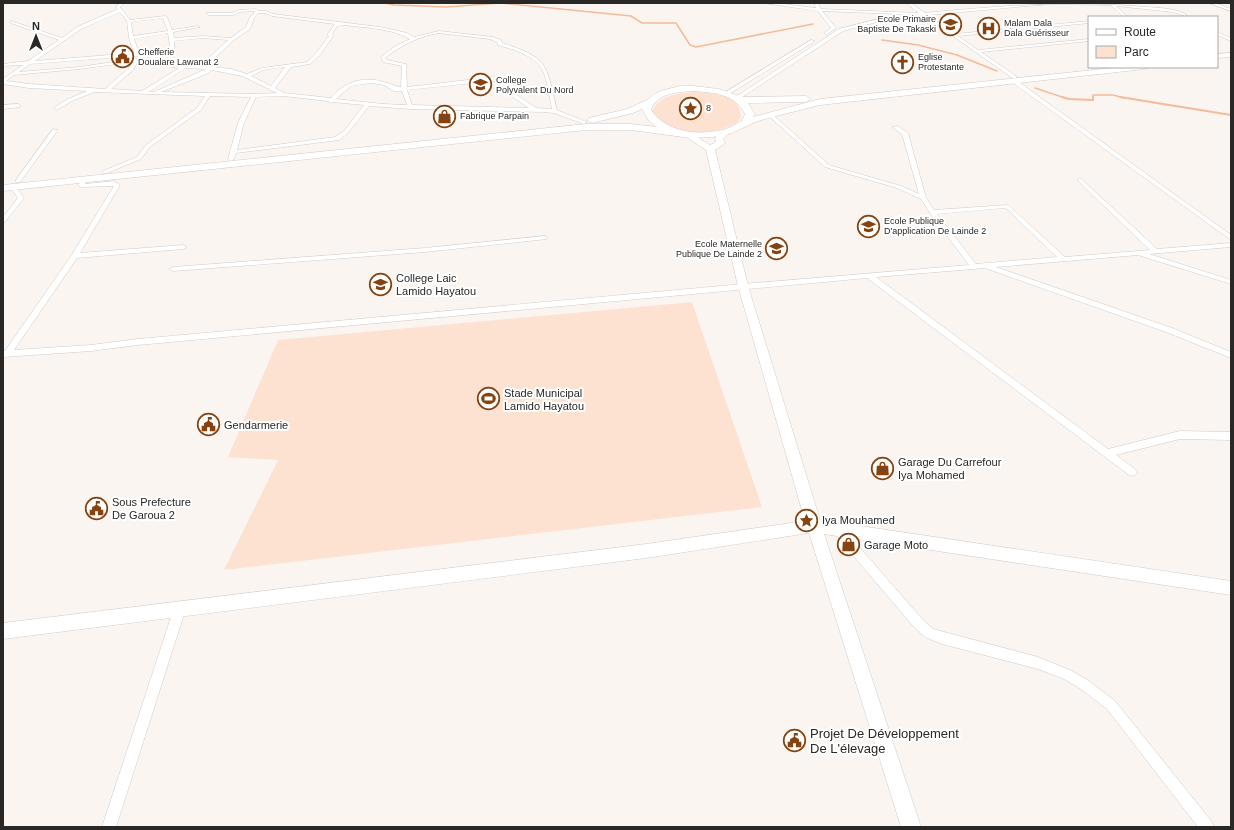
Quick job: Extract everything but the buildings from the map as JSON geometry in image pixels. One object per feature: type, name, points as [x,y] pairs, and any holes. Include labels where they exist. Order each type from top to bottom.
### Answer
[{"type":"main road","points":[[1218,56],[1231,55]]},
{"type":"main road","points":[[1218,60],[1231,58]]},
{"type":"main road","points":[[3,182],[11,185],[84,179],[586,127],[631,127],[684,134],[713,135],[725,133],[746,123],[798,106],[820,102],[1103,68]]},
{"type":"main road","points":[[739,99],[818,98],[1134,68]]},
{"type":"main road","points":[[684,134],[663,128],[651,120],[646,110],[650,102],[656,96],[678,89],[709,89],[727,93],[739,99],[750,114],[746,123]]},
{"type":"main road","points":[[11,185],[232,156],[584,122],[630,111],[650,102]]},
{"type":"street","points":[[123,3],[118,8],[129,21],[131,38],[137,54],[144,59],[183,68],[231,71],[246,76],[283,94]]},
{"type":"street","points":[[765,3],[819,10],[923,14],[1050,4],[1112,4],[1174,11],[1185,15]]},
{"type":"street","points":[[727,93],[834,28],[819,10],[816,3]]},
{"type":"street","points":[[908,3],[978,51],[1231,238]]},
{"type":"street","points":[[1211,3],[1231,10]]},
{"type":"street","points":[[1112,4],[1125,16]]},
{"type":"street","points":[[3,81],[61,39],[79,28],[120,10]]},
{"type":"street","points":[[131,38],[171,31],[203,18],[254,10],[257,10],[256,12],[266,12],[272,15],[383,28],[406,34],[414,38]]},
{"type":"street","points":[[201,68],[232,39],[248,28],[252,17],[256,14],[256,12]]},
{"type":"street","points":[[739,99],[841,30],[910,13]]},
{"type":"street","points":[[129,21],[166,17],[171,31],[172,40],[171,57],[167,65]]},
{"type":"street","points":[[195,37],[203,18]]},
{"type":"street","points":[[13,22],[61,39]]},
{"type":"street","points":[[954,35],[1088,22]]},
{"type":"street","points":[[246,76],[262,69],[308,63],[318,54],[332,35],[329,35],[335,26],[345,24]]},
{"type":"street","points":[[410,107],[404,89],[404,65],[383,59],[395,48],[414,38],[439,32],[486,36],[500,41],[500,44],[525,54],[544,68],[555,111]]},
{"type":"street","points":[[1218,34],[1231,40]]},
{"type":"street","points":[[172,40],[195,37],[232,39]]},
{"type":"street","points":[[978,51],[1088,40]]},
{"type":"street","points":[[3,65],[137,54]]},
{"type":"street","points":[[12,74],[79,68],[144,59]]},
{"type":"street","points":[[106,91],[127,72],[136,60]]},
{"type":"street","points":[[272,89],[290,65]]},
{"type":"street","points":[[142,93],[183,68]]},
{"type":"street","points":[[152,93],[167,86],[202,74],[210,69]]},
{"type":"street","points":[[331,101],[346,86],[354,84],[375,82],[390,84],[394,89],[404,89],[494,79],[499,80],[509,92],[535,110]]},
{"type":"street","points":[[3,81],[29,86],[142,93],[254,96],[283,94],[367,105],[555,111],[584,122]]},
{"type":"street","points":[[57,108],[70,100],[93,90]]},
{"type":"street","points":[[105,172],[139,158],[148,146],[199,109],[209,94]]},
{"type":"street","points":[[254,96],[241,123],[232,156],[336,139],[346,132],[367,105]]},
{"type":"street","points":[[4,108],[18,106]]},
{"type":"street","points":[[771,115],[827,166],[899,187],[923,198]]},
{"type":"street","points":[[896,127],[905,133],[923,198],[974,266]]},
{"type":"street","points":[[3,221],[21,198],[11,185],[55,130]]},
{"type":"street","points":[[710,149],[721,143],[719,138],[725,133]]},
{"type":"street","points":[[684,134],[710,149],[743,286],[814,526],[911,827]]},
{"type":"street","points":[[5,353],[75,256],[116,185],[114,183],[83,186],[81,185],[84,179]]},
{"type":"street","points":[[1080,180],[1154,251]]},
{"type":"street","points":[[932,212],[1006,206],[1062,258]]},
{"type":"street","points":[[173,269],[425,250],[545,238]]},
{"type":"street","points":[[5,353],[91,348],[138,342],[743,286],[1231,245]]},
{"type":"street","points":[[75,256],[184,247]]},
{"type":"street","points":[[1137,252],[1231,282]]},
{"type":"street","points":[[983,265],[1169,330],[1231,355]]},
{"type":"street","points":[[868,275],[1132,472]]},
{"type":"street","points":[[1108,453],[1180,435],[1231,436]]},
{"type":"street","points":[[3,631],[646,551],[814,526],[1231,588]]},
{"type":"street","points":[[837,529],[881,582],[929,633],[942,638],[1033,662],[1068,675],[1096,693],[1111,705],[1207,827]]},
{"type":"street","points":[[109,827],[180,608]]},
{"type":"green space","points":[[691,92],[712,93],[732,100],[737,104],[740,110],[741,116],[739,121],[716,131],[685,131],[675,129],[666,124],[658,119],[652,111],[659,102],[668,97]]},
{"type":"green space","name":"Stade Municipal Lamido Hayatou","points":[[692,302],[762,507],[224,570],[278,460],[228,457],[278,340]]},
{"type":"waterway","points":[[385,3],[394,5],[447,7],[500,3],[631,16],[642,23],[676,23],[690,45],[696,47],[813,24]]},
{"type":"waterway","points":[[882,40],[918,45],[957,55],[997,71]]},
{"type":"waterway","points":[[1035,88],[1062,97]]},
{"type":"waterway","points":[[1062,97],[1069,99],[1093,100],[1093,95],[1113,95],[1121,97]]},
{"type":"waterway","points":[[1121,97],[1231,115]]},
{"type":"place","name":"Ecole Primaire Baptiste De Takaski","points":[[951,24]]},
{"type":"place","name":"Malam Dala Dala Guérisseur","points":[[988,28]]},
{"type":"place","name":"Chefferie Doualare Lawanat 2","points":[[123,57]]},
{"type":"place","name":"Eglise Protestante","points":[[903,62]]},
{"type":"place","name":"College Polyvalent Du Nord","points":[[481,85]]},
{"type":"place","name":"8","points":[[690,108]]},
{"type":"place","name":"Fabrique Parpain","points":[[445,116]]},
{"type":"place","name":"Ecole Publique D'application De Lainde 2","points":[[869,226]]},
{"type":"place","name":"Ecole Maternelle Publique De Lainde 2","points":[[777,249]]},
{"type":"place","name":"College Laic Lamido Hayatou","points":[[380,284]]},
{"type":"place","name":"Stade Municipal Lamido Hayatou","points":[[489,399]]},
{"type":"place","name":"Gendarmerie","points":[[208,425]]},
{"type":"place","name":"Garage Du Carrefour Iya Mohamed","points":[[882,468]]},
{"type":"place","name":"Sous Prefecture De Garoua 2","points":[[97,508]]},
{"type":"place","name":"Iya Mouhamed","points":[[806,520]]},
{"type":"place","name":"Garage Moto","points":[[849,545]]},
{"type":"place","name":"Projet De Développement De L'élevage","points":[[794,740]]}]
